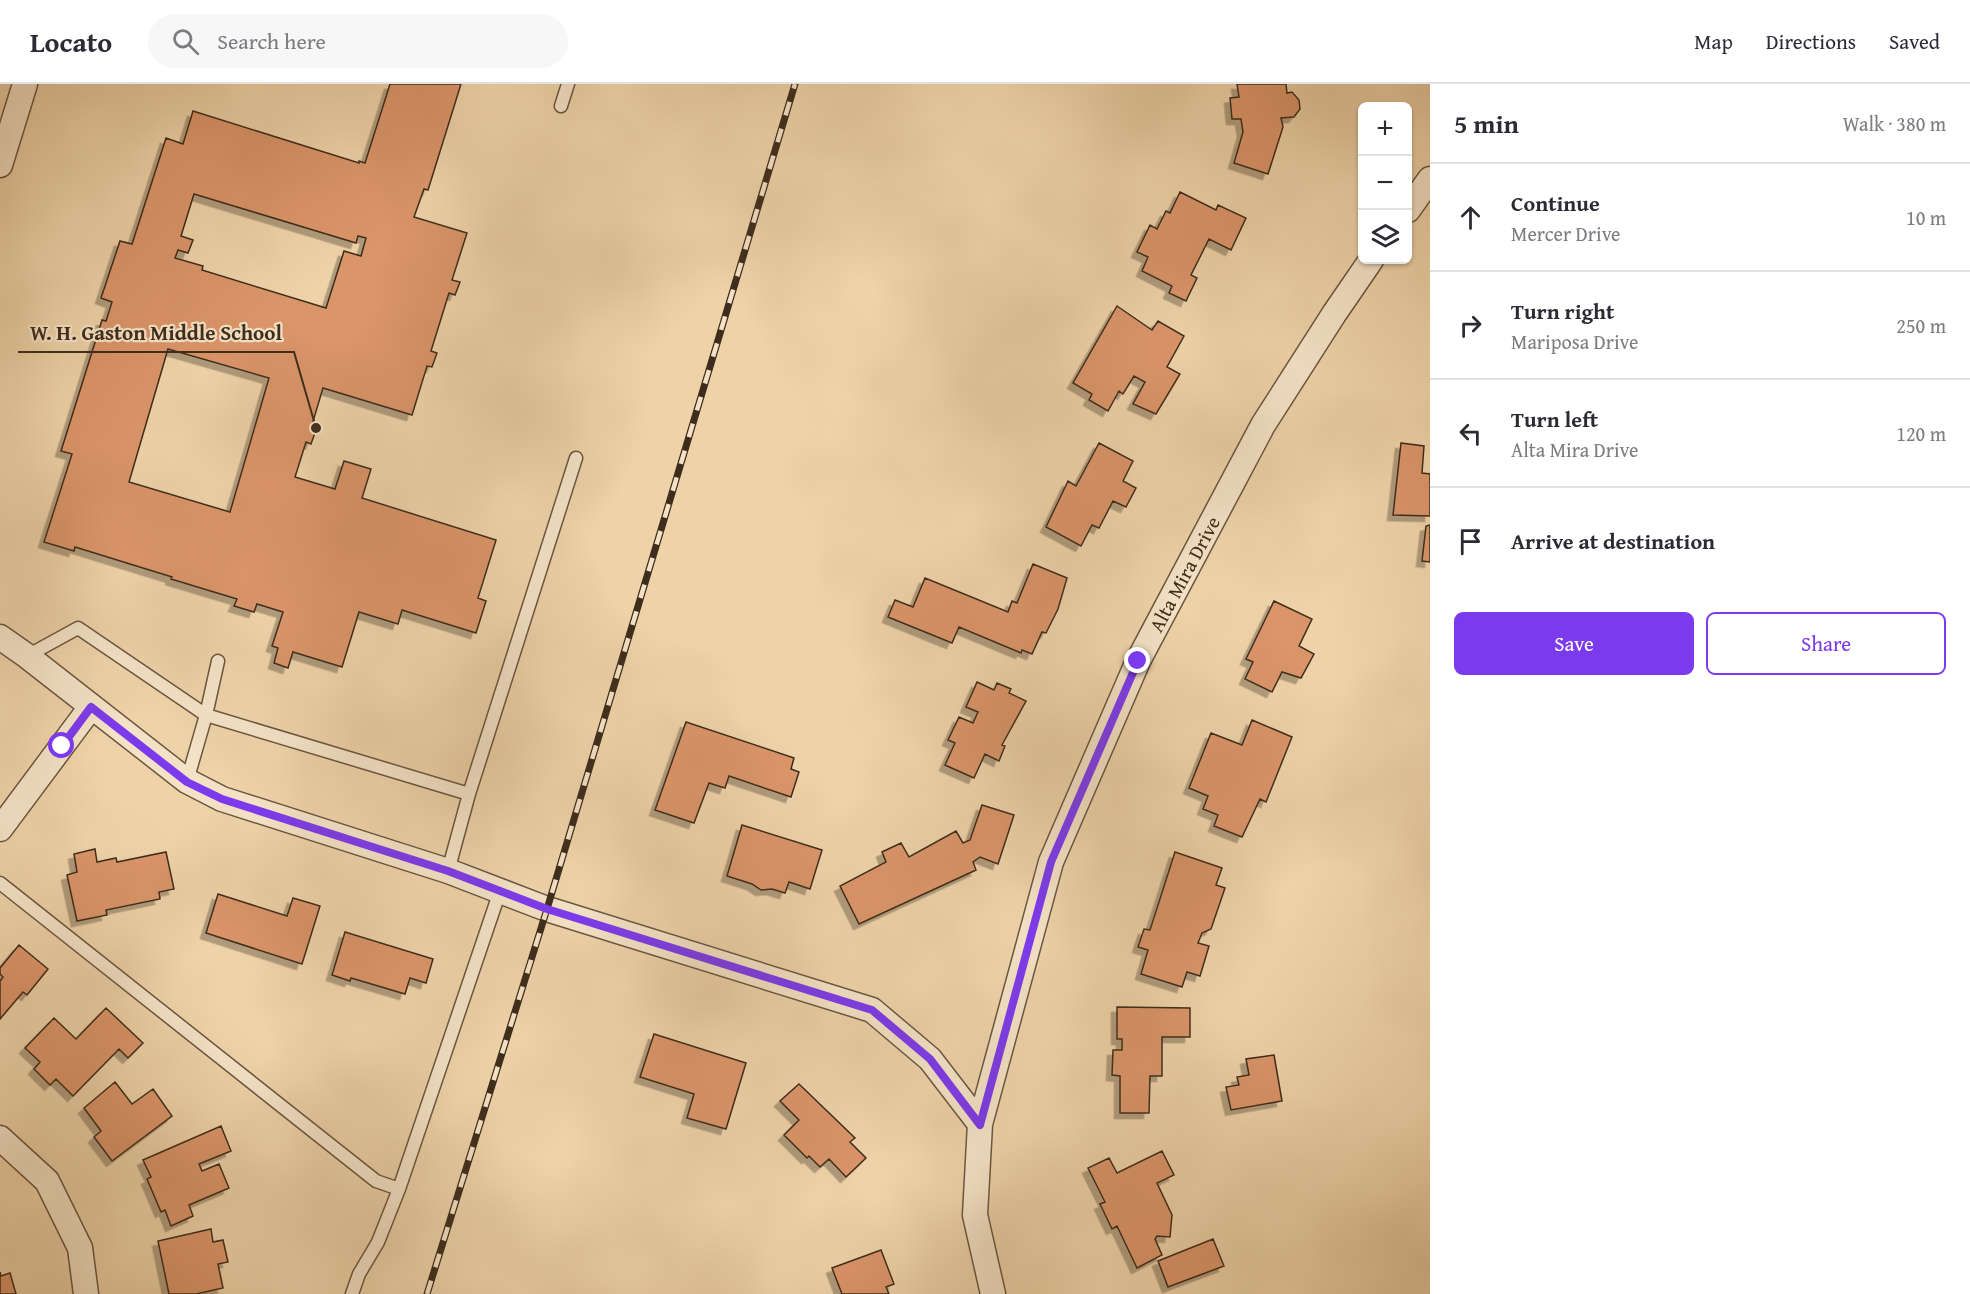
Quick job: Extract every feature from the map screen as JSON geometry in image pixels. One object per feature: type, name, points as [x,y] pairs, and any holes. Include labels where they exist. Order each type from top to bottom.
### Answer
[{"type":"street","points":[[0,165],[25,84]]},
{"type":"street","points":[[1412,203],[1430,179]]},
{"type":"street","name":"Alta Mira Drive","points":[[993,1294],[975,1215],[980,1125],[1051,862],[1138,661],[1263,426],[1368,264]]},
{"type":"street","points":[[0,637],[187,782],[222,799],[448,871],[547,909],[872,1010],[930,1059],[980,1125]]},
{"type":"street","points":[[0,829],[91,707]]},
{"type":"street","points":[[0,1138],[47,1181],[80,1248],[86,1294]]},
{"type":"lane","points":[[561,106],[568,84]]},
{"type":"lane","points":[[448,871],[469,794],[576,458]]},
{"type":"lane","points":[[27,656],[78,628],[206,716],[469,794]]},
{"type":"lane","points":[[187,782],[206,716],[218,661]]},
{"type":"lane","points":[[0,883],[376,1181],[399,1189]]},
{"type":"lane","points":[[352,1294],[359,1274],[378,1242],[399,1189],[500,891]]},
{"type":"building","points":[[390,84],[461,84],[428,190],[424,189],[414,217],[467,233],[452,280],[460,282],[455,295],[449,293],[431,351],[437,353],[432,367],[427,366],[412,415],[323,388],[311,428],[316,430],[311,444],[306,442],[295,477],[335,489],[344,461],[371,469],[362,498],[496,540],[478,598],[486,601],[476,633],[402,610],[398,624],[359,612],[342,667],[293,652],[288,668],[274,663],[278,648],[272,646],[283,612],[257,604],[254,612],[234,606],[237,599],[171,579],[172,577],[75,547],[74,551],[44,542],[72,454],[61,451],[102,320],[106,321],[112,302],[101,298],[120,241],[132,244],[166,138],[183,144],[193,111],[365,163]],"holes":[[[194,194],[356,243],[358,236],[366,238],[361,256],[344,251],[326,308],[202,270],[203,266],[175,258],[178,250],[188,253],[193,240],[181,236]],[[168,349],[269,378],[230,512],[129,482]]]},
{"type":"building","points":[[1237,84],[1286,84],[1287,93],[1292,92],[1299,100],[1300,109],[1294,117],[1281,118],[1283,127],[1268,174],[1234,163],[1243,132],[1241,119],[1232,119],[1230,98],[1239,97]]},
{"type":"building","points":[[1180,192],[1216,210],[1218,205],[1246,218],[1231,250],[1209,239],[1191,275],[1197,278],[1186,301],[1169,293],[1172,286],[1142,271],[1148,257],[1137,252],[1150,225],[1157,229],[1166,211],[1170,213]]},
{"type":"building","points":[[1117,306],[1152,330],[1158,321],[1184,336],[1167,367],[1180,374],[1156,414],[1133,404],[1145,382],[1134,376],[1123,394],[1119,391],[1108,411],[1089,400],[1092,394],[1073,383]]},
{"type":"building","points":[[1099,443],[1133,461],[1123,481],[1136,488],[1126,507],[1113,501],[1099,528],[1092,525],[1081,546],[1046,527],[1068,481],[1076,486]]},
{"type":"building","points":[[1401,443],[1424,446],[1422,473],[1430,474],[1430,516],[1393,515]]},
{"type":"building","points":[[1430,525],[1430,562],[1422,561],[1426,526]]},
{"type":"building","points":[[1033,564],[1067,578],[1058,609],[1046,633],[1042,632],[1032,654],[1022,650],[1021,653],[959,627],[952,643],[888,617],[895,600],[913,607],[925,578],[1008,612],[1012,601],[1017,603]]},
{"type":"building","points":[[1274,601],[1312,619],[1299,646],[1314,654],[1301,678],[1282,672],[1272,692],[1245,679],[1253,662],[1246,659]]},
{"type":"building","points":[[977,682],[994,690],[997,683],[1011,689],[1009,693],[1026,701],[1002,745],[1005,746],[999,761],[985,754],[974,778],[945,765],[955,743],[948,740],[959,717],[973,723],[978,712],[966,707]]},
{"type":"building","points":[[1252,720],[1292,737],[1266,802],[1260,799],[1242,837],[1214,826],[1218,815],[1203,809],[1208,796],[1189,788],[1211,733],[1242,745]]},
{"type":"building","points":[[686,722],[794,758],[791,769],[799,772],[791,797],[729,776],[725,788],[709,783],[694,823],[655,810]]},
{"type":"building","points":[[982,805],[1014,815],[998,864],[980,857],[973,862],[976,870],[859,924],[840,886],[886,862],[882,852],[901,843],[909,857],[956,831],[963,843],[970,840]]},
{"type":"building","points":[[742,825],[822,850],[810,889],[789,882],[785,893],[772,889],[761,890],[752,884],[727,876]]},
{"type":"building","points":[[95,849],[97,862],[116,858],[117,862],[166,852],[174,889],[159,892],[160,899],[106,910],[107,915],[77,921],[67,875],[77,872],[74,854]]},
{"type":"building","points":[[1175,852],[1222,868],[1216,885],[1225,888],[1211,929],[1202,933],[1198,943],[1209,946],[1200,976],[1187,972],[1182,987],[1141,974],[1148,950],[1138,947],[1144,929],[1150,930]]},
{"type":"building","points":[[218,894],[287,916],[293,898],[320,906],[302,964],[206,933]]},
{"type":"building","points":[[345,932],[433,959],[426,983],[410,978],[405,994],[351,978],[350,981],[332,975]]},
{"type":"building","points":[[19,945],[48,969],[27,995],[23,992],[0,1019],[0,981],[3,977],[0,974],[0,968]]},
{"type":"building","points":[[1117,1007],[1190,1008],[1190,1037],[1162,1037],[1162,1076],[1150,1076],[1149,1113],[1120,1113],[1120,1076],[1112,1075],[1113,1050],[1122,1050],[1122,1039],[1117,1039]]},
{"type":"building","points":[[106,1008],[143,1043],[128,1058],[119,1049],[73,1096],[56,1079],[50,1085],[34,1069],[40,1062],[25,1048],[54,1018],[76,1039]]},
{"type":"building","points":[[654,1034],[746,1063],[726,1129],[687,1118],[694,1094],[640,1077]]},
{"type":"building","points":[[1274,1055],[1282,1101],[1231,1110],[1226,1087],[1239,1085],[1237,1077],[1249,1075],[1246,1059]]},
{"type":"building","points":[[115,1082],[132,1104],[153,1089],[172,1116],[112,1161],[94,1137],[101,1131],[84,1108]]},
{"type":"building","points":[[799,1084],[855,1138],[850,1142],[866,1158],[846,1177],[829,1159],[820,1167],[809,1156],[807,1158],[784,1135],[799,1120],[780,1101]]},
{"type":"building","points":[[221,1126],[231,1151],[199,1164],[202,1171],[219,1164],[229,1188],[189,1205],[193,1216],[171,1226],[165,1210],[161,1212],[147,1179],[151,1177],[143,1160]]},
{"type":"building","points":[[1162,1151],[1174,1175],[1157,1183],[1172,1215],[1170,1237],[1157,1236],[1155,1239],[1162,1255],[1137,1268],[1117,1226],[1112,1229],[1100,1204],[1105,1202],[1088,1168],[1109,1158],[1117,1173]]},
{"type":"building","points":[[211,1229],[213,1242],[223,1240],[228,1262],[218,1264],[223,1288],[196,1294],[169,1294],[158,1241]]},
{"type":"building","points":[[1213,1239],[1224,1266],[1168,1287],[1158,1261]]},
{"type":"building","points":[[881,1250],[894,1284],[886,1287],[889,1294],[842,1294],[832,1268]]},
{"type":"building","points":[[0,1272],[1,1276],[10,1273],[16,1294],[0,1294]]},
{"type":"railway","points":[[427,1294],[547,909],[795,84]]},
{"type":"place","name":"W. H. Gaston Middle School","points":[[316,428]]},
{"type":"route","points":[[62,746],[91,707],[187,782],[222,799],[448,871],[547,909],[872,1010],[930,1059],[980,1125],[1051,862],[1138,661]]}]
